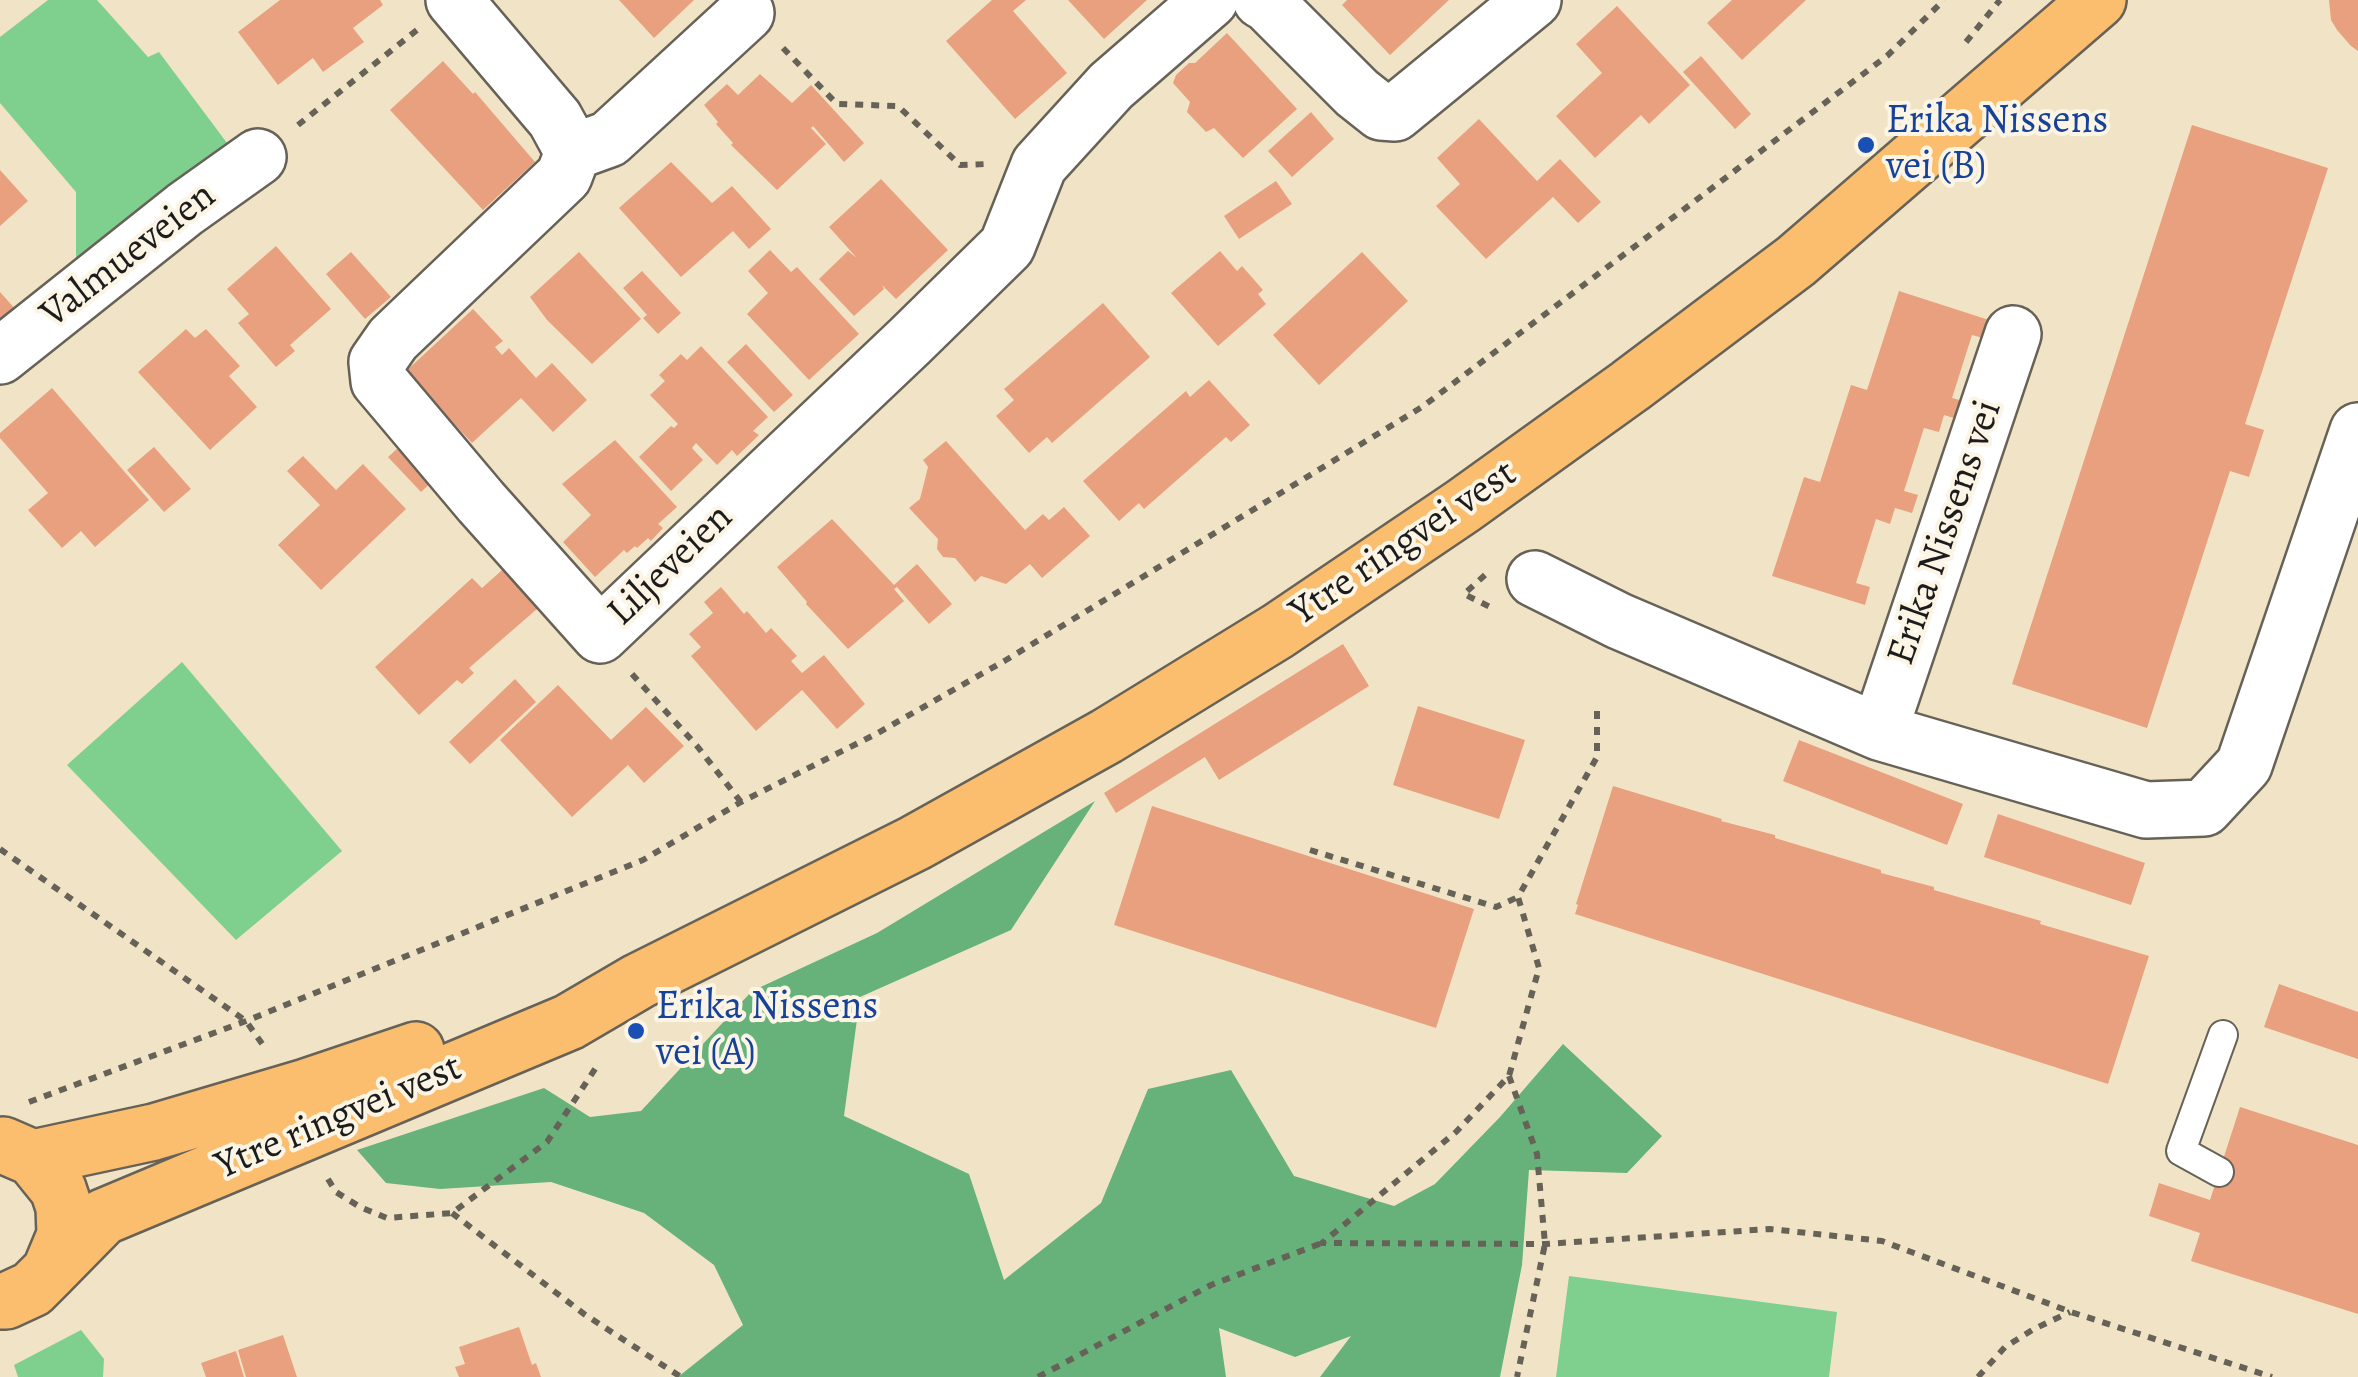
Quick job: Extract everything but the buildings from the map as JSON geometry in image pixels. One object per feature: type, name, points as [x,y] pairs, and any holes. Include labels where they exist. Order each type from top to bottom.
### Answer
[{"type":"main road","name":"Ytre ringvei vest","points":[[0,1302],[32,1289],[103,1217],[569,1022],[639,981],[931,834],[1107,736],[1278,631],[1554,441],[1796,261],[2098,0]]},
{"type":"main road","name":"Ytre ringvei vest","points":[[20,1135],[154,1132],[306,1087],[552,1003],[639,981]]},
{"type":"main road","points":[[20,1135],[58,1188],[64,1206],[65,1235],[50,1270]]},
{"type":"street","name":"Liljeveien","points":[[574,152],[564,176],[394,340],[377,362],[379,381],[600,635],[1006,246],[1039,165],[1111,86],[1210,0]]},
{"type":"street","points":[[1261,0],[1357,93],[1380,112],[1395,113],[1533,0]]},
{"type":"street","points":[[467,5],[556,119],[574,152],[610,139],[746,12]]},
{"type":"street","name":"Valmueveien","points":[[0,356],[185,209],[258,157]]},
{"type":"street","name":"Erika Nissens vei","points":[[1879,732],[2013,334]]},
{"type":"street","points":[[1534,579],[1618,621],[1879,732],[2146,810],[2204,808],[2244,766],[2358,431]]},
{"type":"lane","points":[[2219,1172],[2181,1151],[2223,1035]]},
{"type":"path","points":[[20,1135],[246,1021],[643,860],[741,802],[876,734],[1006,660],[1422,407],[1887,56],[1944,0]]},
{"type":"path","points":[[258,157],[467,5]]},
{"type":"path","points":[[746,12],[837,104],[898,106],[960,166],[1039,165]]},
{"type":"path","points":[[600,635],[741,802]]},
{"type":"path","points":[[1310,850],[1496,907],[1518,898],[1597,757],[1596,711]]},
{"type":"path","points":[[0,849],[246,1021]]},
{"type":"path","points":[[1043,1376],[1211,1285],[1322,1243],[1456,1132],[1508,1076],[1539,968],[1518,898]]},
{"type":"path","points":[[322,1168],[336,1192],[387,1218],[452,1213],[547,1142],[604,1057]]},
{"type":"path","points":[[1508,1076],[1537,1154],[1545,1244],[1517,1377]]},
{"type":"path","points":[[452,1213],[584,1314],[680,1377]]},
{"type":"path","points":[[1322,1243],[1545,1244],[1770,1229],[1882,1241],[2071,1312],[2272,1377]]},
{"type":"path","points":[[1978,1377],[2005,1347],[2034,1328],[2071,1312]]},
{"type":"green space","points":[[48,0],[97,0],[148,57],[159,52],[236,155],[76,283],[76,192],[0,103],[0,37]]},
{"type":"green space","points":[[182,662],[342,851],[236,940],[67,765]]},
{"type":"green space","points":[[1095,801],[1011,930],[860,997],[844,1116],[969,1174],[1004,1280],[1101,1203],[1148,1089],[1231,1070],[1294,1176],[1394,1206],[1435,1184],[1563,1044],[1662,1136],[1627,1173],[1529,1170],[1522,1265],[1500,1377],[1320,1377],[1351,1336],[1295,1357],[1219,1328],[1226,1377],[678,1377],[743,1325],[714,1265],[644,1213],[551,1182],[440,1189],[386,1183],[357,1150],[544,1088],[590,1117],[641,1111],[752,991],[877,933]]},
{"type":"green space","points":[[1569,1276],[1837,1312],[1829,1377],[1556,1377]]},
{"type":"green space","points":[[81,1330],[104,1359],[103,1377],[18,1377],[14,1365]]},
{"type":"place","name":"Erika Nissens vei (B)","points":[[1866,145]]},
{"type":"place","name":"Erika Nissens vei (A)","points":[[636,1031]]}]
